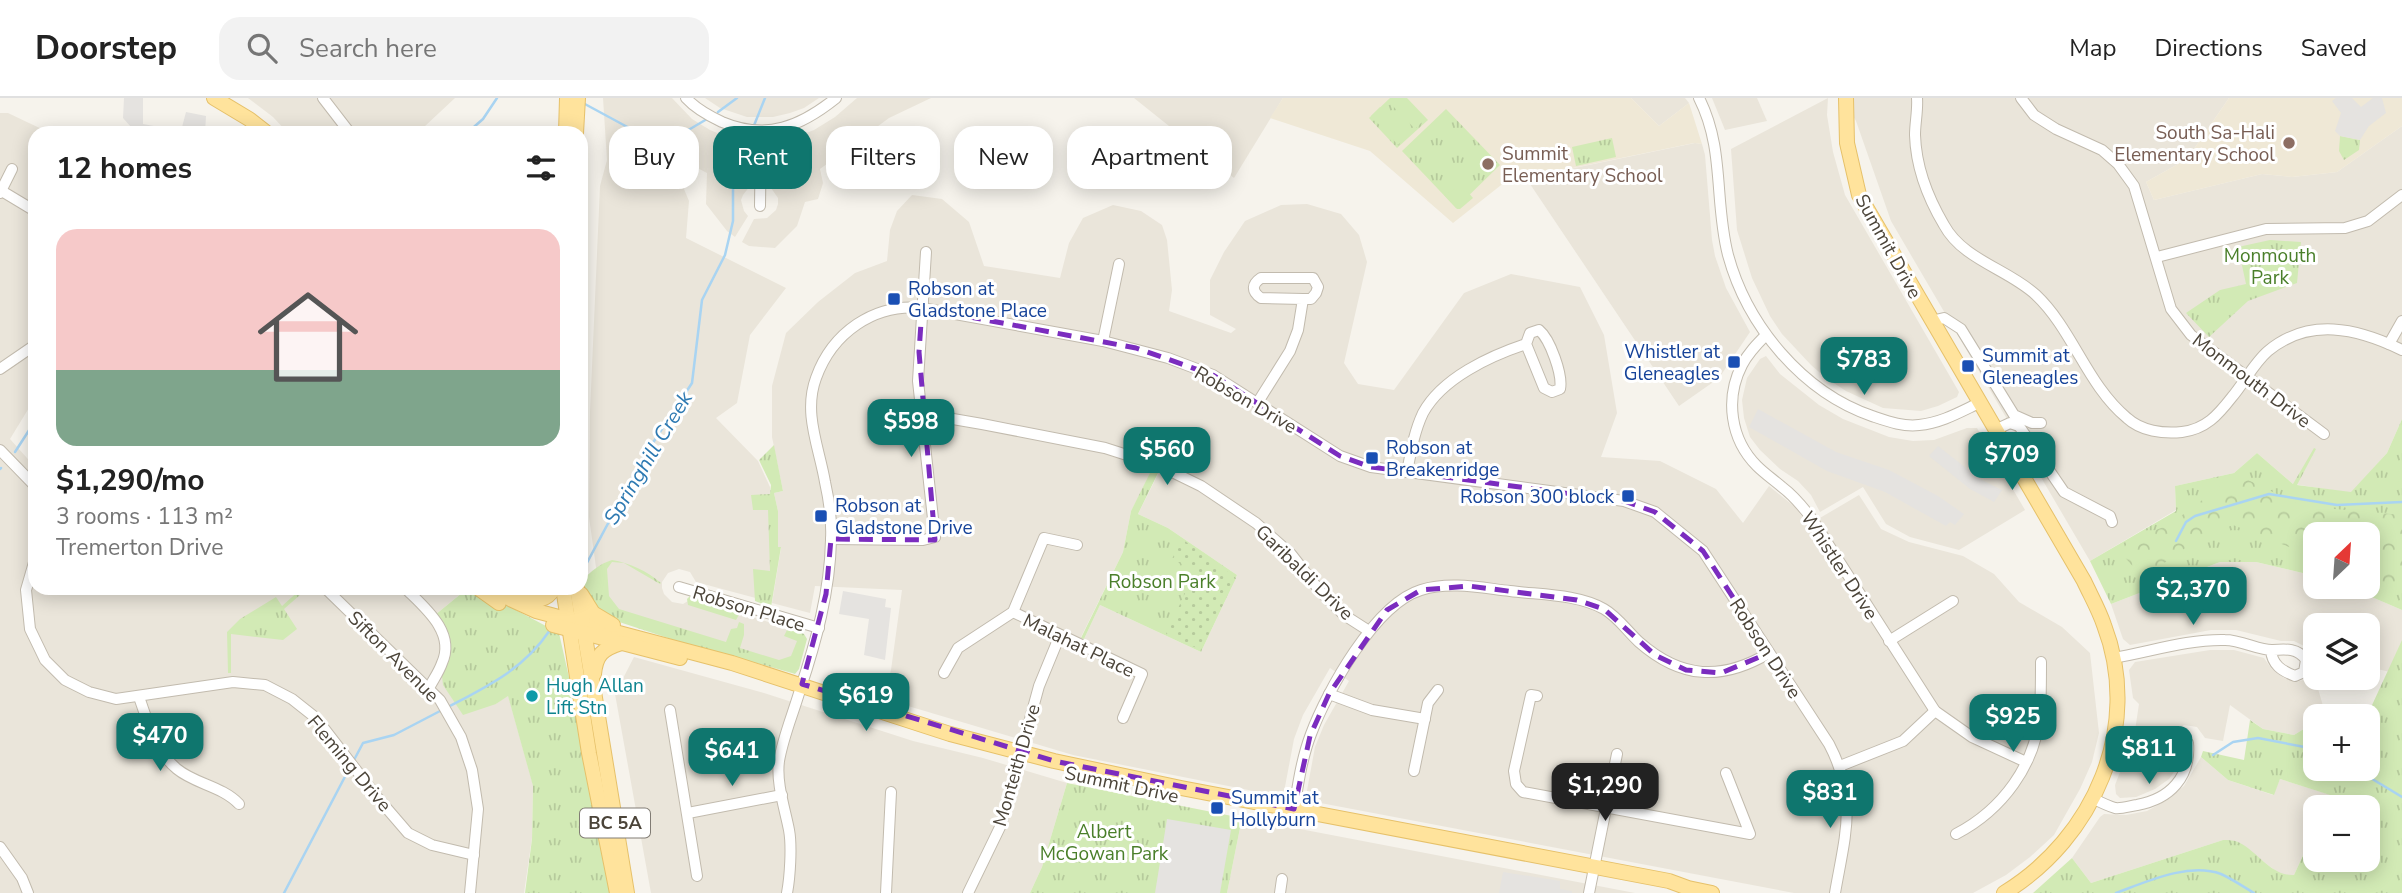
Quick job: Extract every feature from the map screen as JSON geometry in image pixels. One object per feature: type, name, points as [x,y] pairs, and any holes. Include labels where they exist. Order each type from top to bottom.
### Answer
[{"type":"main road","points":[[214,98],[258,126]]},
{"type":"main road","points":[[566,126],[567,98]]},
{"type":"main road","points":[[576,126],[578,98]]},
{"type":"main road","name":"Summit Drive","points":[[1846,98],[1847,143],[1859,195],[2084,581],[2105,626],[2113,658],[2117,686],[2115,734],[2094,799],[2072,833],[2052,855],[2034,872],[2004,893]]},
{"type":"main road","points":[[488,595],[508,609],[530,618],[575,626]]},
{"type":"main road","points":[[504,595],[575,626]]},
{"type":"main road","points":[[512,600],[535,601],[550,595]]},
{"type":"main road","name":"BC 5A","points":[[565,595],[593,693],[627,893]]},
{"type":"main road","name":"BC 5A","points":[[577,595],[575,626],[617,893]]},
{"type":"main road","points":[[581,595],[593,613],[636,636]]},
{"type":"main road","name":"Summit Drive","points":[[575,626],[636,636],[1020,756],[1293,813],[1594,871],[1669,881],[1712,893]]},
{"type":"main road","name":"Summit Drive","points":[[575,626],[622,643],[801,688]]},
{"type":"main road","points":[[593,693],[596,659],[600,652],[622,643]]},
{"type":"street","points":[[323,98],[345,126]]},
{"type":"street","points":[[687,98],[707,115],[733,126]]},
{"type":"street","points":[[791,126],[814,116],[836,98]]},
{"type":"street","points":[[1699,98],[1714,135],[1723,235],[1728,257],[1744,296],[1766,335],[1790,363],[1856,411],[1891,423],[1918,425],[1951,417],[1979,403]]},
{"type":"street","points":[[1917,98],[1915,134],[1919,169],[1945,227],[1969,253],[1999,269],[2035,294],[2056,318],[2107,398],[2128,420],[2150,430],[2182,432],[2199,428],[2214,419],[2266,353],[2289,337],[2309,330],[2336,328],[2402,350]]},
{"type":"street","name":"Monmouth Drive","points":[[2021,98],[2034,115],[2056,129],[2102,150],[2118,164],[2134,186],[2171,309],[2191,335],[2324,434]]},
{"type":"street","points":[[12,169],[0,191],[28,207]]},
{"type":"street","points":[[760,189],[760,206]]},
{"type":"street","points":[[2157,257],[2266,229],[2345,228],[2368,220],[2402,195]]},
{"type":"street","points":[[831,538],[923,540],[935,537],[918,381],[926,252]]},
{"type":"street","points":[[1104,341],[1119,264]]},
{"type":"street","points":[[1261,278],[1313,278],[1318,287],[1316,293],[1311,299],[1303,299],[1261,298],[1255,294],[1253,288],[1255,282],[1261,278]]},
{"type":"street","points":[[1258,402],[1290,351],[1298,330],[1303,299]]},
{"type":"street","name":"Robson Drive","points":[[787,893],[789,834],[778,764],[819,628],[826,594],[831,538],[825,483],[811,418],[811,397],[822,363],[842,335],[862,320],[882,311],[905,307],[1104,341],[1146,351],[1190,366],[1213,375],[1258,402],[1340,456],[1371,467],[1624,501],[1655,512],[1703,551],[1829,744],[1840,766],[1848,813],[1835,893]]},
{"type":"street","points":[[1931,321],[1944,318],[1961,329],[2014,415],[2032,423],[2041,423]]},
{"type":"street","points":[[2389,344],[2402,321]]},
{"type":"street","points":[[1539,330],[1546,336],[1562,381],[1560,389],[1552,392],[1544,388],[1527,344],[1530,333],[1539,330]]},
{"type":"street","name":"Whistler Drive","points":[[1766,335],[1742,363],[1736,379],[1732,402],[1733,423],[1738,438],[1755,465],[1783,487],[1805,510],[1934,712],[1972,737],[2026,762]]},
{"type":"street","points":[[1407,472],[1416,428],[1424,411],[1436,396],[1457,378],[1477,366],[1527,344]]},
{"type":"street","points":[[0,369],[28,350]]},
{"type":"street","name":"Garibaldi Drive","points":[[922,420],[953,419],[1105,448],[1158,466],[1201,486],[1256,523],[1291,554],[1320,591],[1344,615],[1369,631]]},
{"type":"street","points":[[1995,430],[2010,423],[2018,426],[2064,492],[2110,516],[2112,522]]},
{"type":"street","points":[[0,450],[28,479]]},
{"type":"street","points":[[944,673],[958,648],[1013,612],[1044,538],[1077,545]]},
{"type":"street","name":"Fleming Drive","points":[[28,583],[26,590],[30,629],[45,660],[65,680],[89,692],[116,699],[233,682],[265,685],[292,699],[316,718],[408,833],[432,845],[474,855]]},
{"type":"street","points":[[1293,813],[1310,736],[1329,694],[1369,631],[1388,610],[1421,590],[1469,586],[1577,600],[1604,609],[1655,655],[1686,670],[1721,673],[1749,665],[1769,653]]},
{"type":"street","name":"Robson Place","points":[[680,587],[819,628]]},
{"type":"street","name":"Sifton Avenue","points":[[333,595],[440,700],[461,737],[472,770],[478,809],[470,893]]},
{"type":"street","points":[[412,595],[431,614],[445,636],[444,660],[429,688]]},
{"type":"street","points":[[1889,641],[1953,601]]},
{"type":"street","name":"Malahat Place","points":[[1013,612],[1142,674],[1123,718]]},
{"type":"street","name":"Monteith Drive","points":[[968,893],[1001,825],[1039,686],[1060,635]]},
{"type":"street","points":[[2113,658],[2215,640],[2236,640],[2271,650]]},
{"type":"street","points":[[1956,834],[1974,824],[1998,803],[2026,762],[2035,739],[2040,714],[2041,662]]},
{"type":"street","points":[[1414,771],[1428,703],[1438,690]]},
{"type":"street","points":[[1329,694],[1372,710],[1424,719]]},
{"type":"street","points":[[1537,696],[1531,695],[1514,771],[1516,783],[1523,792],[1750,834],[1726,773]]},
{"type":"street","points":[[139,697],[150,731],[162,753],[178,770],[230,795],[239,804]]},
{"type":"street","points":[[670,710],[697,876]]},
{"type":"street","points":[[1840,766],[1903,741],[1934,712]]},
{"type":"street","points":[[2094,799],[2117,808],[2152,802],[2172,788],[2186,772],[2188,743]]},
{"type":"street","points":[[1590,893],[1617,754]]},
{"type":"street","points":[[886,893],[891,792]]},
{"type":"street","points":[[688,813],[782,795]]},
{"type":"street","points":[[0,847],[22,878],[28,893]]},
{"type":"street","points":[[1280,893],[1282,879]]},
{"type":"highlighted area","points":[[922,308],[1136,348],[1213,375],[1340,456],[1371,467],[1624,501],[1655,512],[1703,551],[1769,653],[1721,673],[1686,670],[1655,655],[1604,609],[1577,600],[1469,586],[1421,590],[1387,610],[1329,694],[1310,736],[1294,809],[1054,761],[802,684],[826,594],[831,539],[935,540],[919,352]]},
{"type":"shaded area","points":[[124,98],[143,98],[143,124],[154,126],[130,126],[123,118]]},
{"type":"shaded area","points":[[248,98],[455,98],[425,126],[281,126]]},
{"type":"shaded area","points":[[603,98],[672,98],[692,119],[713,131],[713,189],[748,189],[741,200],[748,216],[735,237],[706,204],[707,173],[699,169],[699,126],[609,126],[609,189],[684,189],[689,201],[686,238],[786,288],[750,335],[737,403],[716,418],[758,461],[770,487],[774,544],[767,601],[696,582],[690,572],[679,569],[668,573],[662,582],[664,594],[672,602],[683,604],[693,598],[797,631],[802,641],[785,666],[612,614],[600,596],[589,517],[590,412],[600,186],[607,160]]},
{"type":"shaded area","points":[[705,98],[819,98],[790,113],[773,117],[747,117],[720,108]]},
{"type":"shaded area","points":[[857,98],[931,98],[878,126],[826,126],[826,165],[820,169],[823,183],[818,199],[805,202],[797,226],[775,248],[749,246],[742,242],[754,219],[767,218],[776,210],[778,198],[772,189],[812,189],[812,131],[835,117]]},
{"type":"shaded area","points":[[1134,98],[1283,98],[1234,178],[1232,126],[1169,126]]},
{"type":"shaded area","name":"Summit Elementary School","points":[[1283,98],[1631,98],[1659,126],[1689,103],[1702,144],[1694,143],[1505,182],[1453,223],[1370,151],[1270,118]]},
{"type":"shaded area","points":[[1631,98],[1685,98],[1689,103],[1659,126]]},
{"type":"shaded area","points":[[1712,98],[1757,98],[1767,121],[1725,130]]},
{"type":"shaded area","points":[[1828,98],[1827,115],[1833,152],[1845,195],[1959,392],[1957,397],[1938,406],[1921,411],[1883,408],[1846,391],[1826,378],[1782,334],[1752,278],[1737,230],[1731,149]]},
{"type":"shaded area","points":[[1842,98],[2229,98],[2187,159],[2146,182],[2154,200],[2262,174],[2292,177],[2337,172],[2402,126],[2402,419],[2387,453],[2351,493],[2293,484],[2257,453],[2234,473],[2175,486],[2176,510],[2090,561],[1891,221],[1856,121]]},
{"type":"shaded area","name":"South Sa-Hali Elementary School","points":[[2229,98],[2402,98],[2402,126],[2337,172],[2292,177],[2262,174],[2154,200],[2146,182],[2187,159]]},
{"type":"shaded area","points":[[2336,98],[2352,98],[2361,107],[2373,98],[2382,98],[2386,113],[2369,126],[2360,140],[2340,136],[2335,131],[2341,113],[2332,101]]},
{"type":"shaded area","points":[[186,112],[206,116],[205,126],[182,126]]},
{"type":"shaded area","points":[[0,113],[8,113],[35,126],[28,126],[28,409],[10,439],[28,459],[28,595],[459,595],[435,615],[496,704],[508,695],[533,785],[532,838],[524,893],[0,893]]},
{"type":"shaded area","points":[[1695,143],[1702,144],[1705,155],[1715,256],[1726,288],[1750,332],[1719,378],[1679,406],[1526,178]]},
{"type":"shaded area","points":[[912,195],[942,199],[969,222],[984,266],[1060,278],[1069,243],[1083,218],[1113,205],[1141,211],[1162,225],[1167,240],[1172,290],[1169,311],[1231,333],[1236,329],[1210,315],[1210,280],[1224,252],[1245,221],[1281,205],[1307,204],[1341,214],[1359,235],[1367,262],[1344,363],[1358,384],[1394,390],[1464,293],[1511,274],[1580,287],[1604,335],[1617,413],[1601,457],[1660,461],[1716,489],[1743,523],[1769,486],[1795,507],[1808,525],[1859,495],[1881,529],[1909,542],[1963,556],[1994,574],[2019,602],[2062,627],[2090,653],[2099,733],[2092,762],[2080,789],[2054,835],[2006,875],[1973,893],[1794,893],[1310,801],[1306,796],[1315,747],[1349,681],[1330,668],[1303,715],[1294,739],[1284,792],[1278,796],[1073,755],[908,706],[884,695],[891,670],[902,590],[815,586],[810,613],[772,603],[781,548],[778,547],[778,511],[774,493],[783,491],[772,437],[772,386],[786,333],[818,302],[855,273],[887,261],[890,230],[897,211]],"holes":[[[1152,471],[1158,474],[1138,514],[1168,528],[1237,575],[1201,652],[1100,605],[1084,639],[1081,637],[1123,552],[1131,511]]]},
{"type":"shaded area","points":[[1766,356],[1780,374],[1819,405],[1843,419],[1889,437],[1913,441],[1934,440],[1967,428],[1977,428],[2025,510],[1959,550],[1910,537],[1886,524],[1863,487],[1820,512],[1811,495],[1798,481],[1780,469],[1750,437],[1742,400],[1747,378],[1760,359]]},
{"type":"shaded area","points":[[1758,409],[1836,452],[1889,470],[1938,496],[1964,514],[1955,525],[1950,522],[1946,526],[1885,492],[1827,471],[1749,427]]},
{"type":"shaded area","points":[[1938,446],[1980,479],[2002,490],[1994,502],[1970,489],[1929,456]]},
{"type":"shaded area","points":[[2220,562],[2256,562],[2303,573],[2303,599],[2376,599],[2402,610],[2402,651],[2395,673],[2380,670],[2380,613],[2303,613],[2303,646],[2294,641],[2281,641],[2236,630],[2211,630],[2130,645],[2123,639],[2111,604]]},
{"type":"shaded area","points":[[843,591],[886,599],[885,607],[891,608],[885,660],[864,655],[869,619],[839,614]]},
{"type":"shaded area","points":[[2210,650],[2234,650],[2264,658],[2271,668],[2284,678],[2296,682],[2303,680],[2303,690],[2318,690],[2322,704],[2303,704],[2303,729],[2294,735],[2263,729],[2230,705],[2223,741],[2205,738],[2197,727],[2184,725],[2175,731],[2169,742],[2171,751],[2179,758],[2178,766],[2169,779],[2136,797],[2120,798],[2116,794],[2115,785],[2125,759],[2131,757],[2139,704],[2133,698],[2129,670],[2135,662]]},
{"type":"shaded area","points":[[634,657],[764,693],[913,741],[1067,783],[1042,867],[1030,893],[651,893],[615,694]]},
{"type":"shaded area","points":[[2201,757],[2228,780],[2273,795],[2280,779],[2331,795],[2303,795],[2303,855],[2294,875],[2277,872],[2238,842],[2223,840],[2091,883],[2072,858],[2100,817],[2104,814],[2126,815],[2147,811],[2184,786]]},
{"type":"shaded area","points":[[1242,818],[1635,893],[1227,893]]},
{"type":"shaded area","points":[[1167,819],[1231,830],[1220,893],[1155,893]]},
{"type":"shaded area","points":[[1503,872],[1560,881],[1560,889],[1572,893],[1499,893]]},
{"type":"green space","points":[[1390,98],[1407,98],[1428,120],[1397,148],[1369,118]]},
{"type":"green space","points":[[1391,98],[1403,98],[1424,120],[1415,129],[1388,101]]},
{"type":"green space","points":[[1380,107],[1407,136],[1398,145],[1371,116]]},
{"type":"green space","points":[[1446,109],[1500,165],[1456,208],[1402,151]]},
{"type":"green space","points":[[2340,136],[2360,140],[2359,150],[2344,160],[2339,151]]},
{"type":"green space","points":[[1612,138],[1616,157],[1576,166],[1572,147]]},
{"type":"green space","points":[[1455,189],[1468,192],[1473,198],[1460,209],[1444,195]]},
{"type":"green space","name":"Monmouth Park","points":[[2270,240],[2301,242],[2297,283],[2248,301],[2209,337],[2186,313],[2220,290],[2246,284],[2238,247]]},
{"type":"green space","points":[[2402,419],[2402,610],[2376,599],[2380,599],[2380,522],[2303,522],[2303,573],[2256,562],[2220,562],[2111,604],[2090,561],[2176,511],[2175,486],[2234,473],[2257,453],[2293,484],[2314,448],[2316,449],[2297,485],[2351,492],[2387,453]]},
{"type":"green space","points":[[774,445],[783,491],[774,493],[778,511],[778,547],[781,547],[771,607],[755,601],[753,569],[770,571],[768,510],[753,510],[751,495],[770,494],[771,485],[759,460]]},
{"type":"green space","name":"Robson Park","points":[[1151,471],[1158,473],[1138,514],[1168,528],[1237,575],[1201,652],[1100,605],[1084,639],[1081,638],[1123,552],[1131,511]]},
{"type":"green space","points":[[2248,480],[2302,506],[2402,515],[2402,592],[2395,592],[2380,585],[2380,522],[2303,522],[2303,552],[2233,525],[2198,539],[2143,578],[2121,553],[2129,540],[2169,525],[2221,486]]},
{"type":"green space","points":[[1182,539],[1236,578],[1201,650],[1166,634],[1195,572],[1172,559]]},
{"type":"green space","points":[[612,560],[625,563],[661,583],[624,563],[612,562],[607,569],[609,596],[619,609],[726,642],[731,629],[737,628],[739,622],[744,624],[740,648],[779,660],[791,656],[797,641],[784,636],[788,628],[804,634],[807,639],[799,669],[795,674],[604,617],[588,594],[588,575]]},
{"type":"green space","points":[[693,593],[730,604],[741,611],[736,620],[688,605],[687,599]]},
{"type":"green space","points":[[294,595],[300,595],[284,609],[297,629],[283,640],[231,634],[231,673],[228,673],[227,632],[240,619],[276,597],[282,606]]},
{"type":"green space","points":[[459,595],[488,595],[559,633],[594,788],[613,893],[525,893],[532,839],[533,786],[508,696],[496,704],[463,715],[443,685],[442,676],[448,662],[435,615]]},
{"type":"green space","points":[[2402,640],[2402,893],[2033,893],[2072,858],[2091,883],[2223,840],[2238,842],[2272,868],[2286,874],[2294,875],[2303,855],[2303,872],[2380,872],[2380,795],[2330,795],[2280,779],[2274,795],[2228,780],[2201,757],[2203,751],[2244,760],[2250,720],[2263,729],[2294,735],[2303,729],[2303,781],[2380,781],[2380,704],[2373,704]]},
{"type":"green space","name":"Albert McGowan Park","points":[[1067,783],[1242,818],[1227,893],[1030,893],[1042,867]]},
{"type":"waterway","name":"Springhill Creek","points":[[475,126],[497,98]]},
{"type":"waterway","points":[[718,112],[737,98]]},
{"type":"waterway","name":"Springhill Creek","points":[[754,126],[765,98]]},
{"type":"waterway","points":[[583,103],[657,143],[668,142],[707,119]]},
{"type":"waterway","name":"Springhill Creek","points":[[588,561],[643,458],[692,383],[702,300],[725,255],[733,221],[733,189]]},
{"type":"waterway","name":"Springhill Creek","points":[[15,452],[28,432]]},
{"type":"waterway","points":[[2176,541],[2186,522],[2195,516],[2269,494],[2337,505],[2402,502]]},
{"type":"waterway","name":"Springhill Creek","points":[[448,707],[491,684],[517,666],[550,630]]},
{"type":"waterway","name":"Springhill Creek","points":[[354,760],[363,743],[394,735],[442,710]]},
{"type":"waterway","points":[[2213,755],[2233,742],[2258,738],[2303,747]]},
{"type":"waterway","name":"Springhill Creek","points":[[284,893],[349,769]]},
{"type":"waterway","points":[[2376,781],[2402,797]]},
{"type":"waterway","points":[[2116,893],[2167,875],[2195,870],[2221,874],[2254,893]]},
{"type":"place","name":"South Sa-Hali Elementary School","points":[[2289,143]]},
{"type":"place","name":"Summit Elementary School","points":[[1488,164]]},
{"type":"place","name":"Robson at Gladstone Place","points":[[894,299]]},
{"type":"place","name":"Whistler at Gleneagles","points":[[1734,362]]},
{"type":"place","name":"Summit at Gleneagles","points":[[1968,366]]},
{"type":"place","name":"Robson at Breakenridge","points":[[1372,458]]},
{"type":"place","name":"Robson 300 block","points":[[1628,496]]},
{"type":"place","name":"Robson at Gladstone Drive","points":[[821,516]]},
{"type":"place","name":"Hugh Allan Lift Stn","points":[[532,696]]},
{"type":"place","name":"Summit at Hollyburn","points":[[1217,808]]}]
